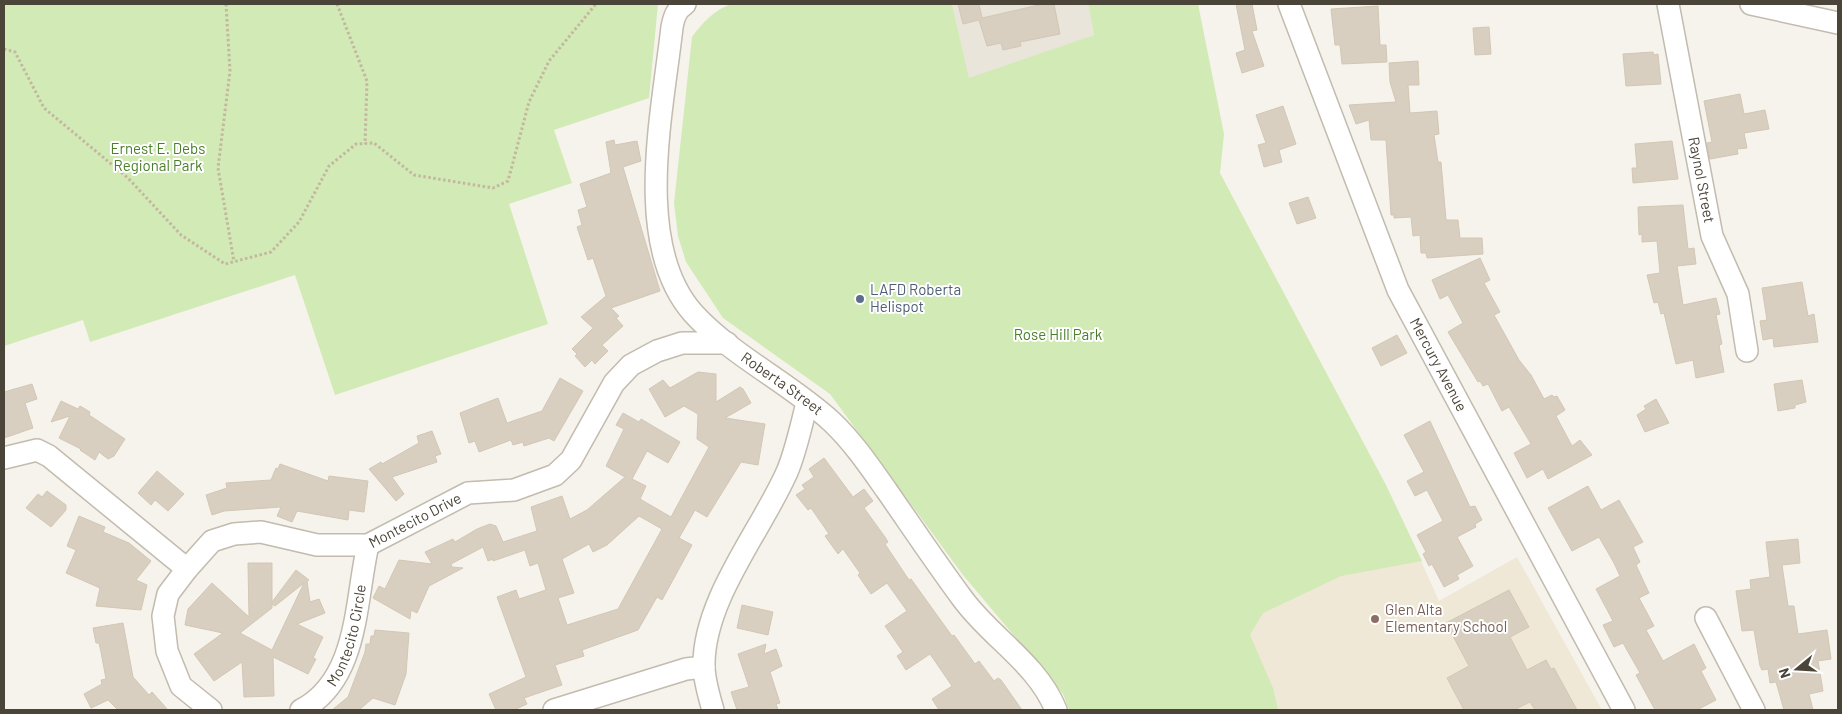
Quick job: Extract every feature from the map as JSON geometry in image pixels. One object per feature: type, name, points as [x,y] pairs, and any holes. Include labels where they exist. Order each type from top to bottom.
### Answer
[{"type":"street","name":"Mercury Avenue","points":[[1288,4],[1398,290],[1624,710]]},
{"type":"street","name":"Raynol Street","points":[[1668,4],[1712,236],[1738,294],[1747,352]]},
{"type":"street","points":[[1750,4],[1838,22]]},
{"type":"street","name":"Roberta Street","points":[[682,6],[675,15],[671,36],[656,171],[655,207],[666,262],[677,290],[693,312],[727,343],[831,421],[853,444],[963,600],[985,625],[1029,665],[1052,699],[1056,710]]},
{"type":"street","name":"Montecito Drive","points":[[187,568],[212,541],[234,534],[261,532],[318,545],[368,545],[468,492],[514,490],[555,475],[571,460],[614,383],[632,365],[657,351],[682,342],[727,343]]},
{"type":"street","points":[[713,710],[704,667],[708,629],[715,610],[787,471],[808,403]]},
{"type":"street","points":[[4,458],[37,450],[49,456],[187,568],[168,594],[163,616],[167,651],[181,686],[211,710]]},
{"type":"street","name":"Montecito Circle","points":[[301,710],[311,705],[329,687],[343,667],[356,616],[368,545]]},
{"type":"street","points":[[1706,618],[1754,710]]},
{"type":"street","points":[[554,710],[686,669],[704,667]]},
{"type":"path","points":[[226,4],[230,71],[218,168],[234,262]]},
{"type":"path","points":[[337,4],[367,82],[365,144]]},
{"type":"path","points":[[4,49],[15,52],[44,108],[128,178],[181,235],[225,264],[271,252],[299,222],[329,166],[356,144],[374,143],[414,175],[493,188],[508,181],[529,102],[541,77],[549,61],[596,4]]},
{"type":"shaded area","points":[[952,4],[1088,4],[1094,35],[969,79]]},
{"type":"shaded area","name":"Glen Alta Elementary School","points":[[1409,534],[1439,601],[1517,557],[1602,710],[1267,710],[1236,652],[1290,548]]},
{"type":"green space","name":"Ernest E. Debs Regional Park","points":[[4,4],[658,4],[649,98],[554,130],[572,183],[509,204],[548,324],[335,395],[295,275],[90,342],[83,320],[4,346]]},
{"type":"green space","name":"Rose Hill Park","points":[[732,4],[952,4],[969,78],[1094,35],[1088,4],[1198,4],[1224,134],[1220,173],[1386,485],[1422,561],[1341,576],[1263,613],[1250,635],[1273,688],[1278,710],[1069,710],[1063,694],[963,575],[830,394],[723,318],[686,262],[678,236],[674,203],[692,37],[709,17],[720,9]]},
{"type":"building","points":[[958,4],[979,4],[982,18],[1043,4],[1054,4],[1060,34],[1020,42],[1021,46],[1003,50],[1001,43],[987,46],[979,20],[963,24]]},
{"type":"building","points":[[1236,4],[1252,4],[1257,30],[1252,31],[1264,66],[1242,73],[1236,53],[1245,50]]},
{"type":"building","points":[[1378,6],[1380,45],[1386,45],[1387,62],[1342,64],[1340,45],[1335,45],[1331,9]]},
{"type":"building","points":[[1489,27],[1491,54],[1475,55],[1473,28]]},
{"type":"building","points":[[1653,52],[1654,55],[1658,54],[1661,84],[1626,86],[1623,54]]},
{"type":"building","points":[[1418,61],[1419,85],[1408,85],[1410,113],[1437,111],[1439,134],[1434,135],[1438,162],[1441,162],[1446,220],[1458,220],[1460,238],[1482,238],[1483,254],[1427,258],[1426,253],[1421,253],[1420,235],[1413,236],[1411,217],[1394,218],[1394,215],[1391,215],[1386,140],[1371,140],[1369,120],[1356,124],[1349,105],[1396,102],[1390,82],[1389,63]]},
{"type":"building","points":[[1740,94],[1744,114],[1765,110],[1769,129],[1744,133],[1747,148],[1737,149],[1738,154],[1710,159],[1707,143],[1712,142],[1704,101]]},
{"type":"building","points":[[1283,106],[1296,144],[1279,150],[1282,162],[1264,167],[1258,145],[1266,143],[1256,115]]},
{"type":"building","points":[[614,140],[615,145],[637,141],[641,161],[623,167],[660,291],[611,308],[619,316],[616,318],[623,326],[602,345],[608,351],[595,364],[592,360],[585,367],[575,356],[577,354],[572,349],[593,328],[581,317],[606,296],[593,258],[588,260],[577,227],[582,225],[578,210],[587,207],[580,184],[611,173],[606,142]]},
{"type":"building","points":[[1672,141],[1678,179],[1633,183],[1632,168],[1637,168],[1635,144]]},
{"type":"building","points":[[1308,197],[1316,218],[1297,224],[1289,203]]},
{"type":"building","points":[[1683,205],[1688,249],[1694,248],[1696,264],[1677,266],[1683,305],[1716,298],[1720,314],[1716,315],[1722,344],[1719,345],[1724,372],[1696,378],[1693,360],[1676,364],[1664,313],[1661,314],[1658,302],[1654,303],[1647,275],[1660,273],[1657,241],[1642,242],[1642,234],[1639,235],[1638,207]]},
{"type":"building","points":[[1480,258],[1490,280],[1484,283],[1500,312],[1494,315],[1519,360],[1531,375],[1544,399],[1552,395],[1554,397],[1557,396],[1565,410],[1556,416],[1572,446],[1580,440],[1592,455],[1548,479],[1543,469],[1527,478],[1514,453],[1531,444],[1509,407],[1502,411],[1488,384],[1483,386],[1480,381],[1478,382],[1448,332],[1463,323],[1448,295],[1440,299],[1432,280]]},
{"type":"building","points":[[1802,282],[1808,316],[1814,314],[1818,342],[1774,347],[1773,338],[1763,340],[1760,321],[1767,320],[1762,288]]},
{"type":"building","points":[[1397,335],[1407,353],[1381,366],[1372,348]]},
{"type":"building","points":[[698,372],[716,374],[716,402],[740,387],[743,389],[751,403],[725,418],[765,424],[758,465],[741,462],[707,517],[695,510],[679,538],[692,545],[662,600],[657,597],[638,630],[582,650],[584,656],[555,665],[562,685],[524,698],[527,704],[514,710],[496,710],[489,694],[526,677],[497,597],[516,590],[519,599],[546,590],[538,563],[530,566],[525,550],[488,561],[483,547],[451,564],[452,567],[463,568],[429,586],[417,613],[411,610],[410,619],[373,598],[379,586],[385,589],[399,560],[432,564],[425,552],[453,539],[455,542],[490,524],[496,526],[503,542],[537,531],[531,507],[562,496],[570,519],[587,510],[625,477],[606,466],[624,429],[616,425],[623,413],[639,422],[641,419],[680,442],[668,463],[647,451],[632,479],[646,486],[640,499],[671,517],[709,447],[697,439],[698,414],[684,406],[665,417],[649,389],[663,380],[670,388]],"holes":[[[639,516],[662,529],[618,609],[567,625],[558,598],[574,593],[562,559],[589,544],[593,552],[607,545]]]},
{"type":"building","points":[[560,378],[583,391],[554,441],[549,438],[524,446],[523,442],[513,445],[511,440],[479,452],[475,441],[469,443],[460,413],[498,398],[507,423],[542,411]]},
{"type":"building","points":[[1802,380],[1806,402],[1795,405],[1795,408],[1778,411],[1774,384]]},
{"type":"building","points":[[32,384],[37,399],[25,403],[33,428],[4,438],[4,392]]},
{"type":"building","points":[[1656,399],[1669,423],[1645,432],[1637,415],[1646,409],[1644,406]]},
{"type":"building","points":[[61,401],[78,409],[80,406],[90,412],[89,415],[125,439],[114,456],[108,459],[99,452],[95,460],[81,449],[59,438],[70,416],[51,422]]},
{"type":"building","points":[[1430,421],[1470,507],[1475,506],[1482,520],[1475,524],[1476,527],[1457,537],[1473,566],[1457,575],[1459,579],[1444,587],[1432,564],[1429,566],[1423,554],[1426,552],[1417,535],[1443,521],[1427,490],[1415,496],[1407,481],[1424,472],[1404,435]]},
{"type":"building","points":[[432,431],[441,454],[435,456],[437,462],[392,477],[404,494],[396,501],[369,469],[381,462],[382,464],[419,443],[417,436]]},
{"type":"building","points":[[824,458],[853,497],[864,489],[873,501],[864,508],[885,537],[888,542],[885,544],[909,580],[911,579],[952,636],[954,635],[975,664],[979,661],[994,681],[998,678],[1001,680],[1022,710],[939,710],[932,699],[952,686],[930,654],[906,670],[897,656],[903,652],[885,626],[907,611],[887,583],[871,594],[858,575],[860,573],[843,549],[838,554],[825,536],[829,534],[811,508],[808,510],[796,495],[805,489],[802,485],[814,477],[809,469]]},
{"type":"building","points":[[280,464],[328,481],[329,476],[368,481],[364,512],[349,510],[348,520],[297,511],[292,522],[277,516],[281,507],[224,511],[212,515],[206,495],[227,488],[226,483],[271,480],[276,468],[278,469]]},
{"type":"building","points":[[157,471],[184,494],[168,511],[155,500],[151,505],[138,493]]},
{"type":"building","points":[[1588,486],[1601,510],[1619,500],[1643,542],[1633,547],[1640,562],[1636,565],[1649,593],[1639,598],[1654,626],[1646,630],[1663,661],[1694,644],[1706,668],[1701,671],[1716,700],[1697,710],[1655,710],[1636,675],[1640,673],[1623,643],[1614,647],[1603,625],[1613,621],[1596,589],[1620,576],[1614,563],[1599,537],[1572,551],[1548,508]]},
{"type":"building","points":[[47,491],[66,505],[66,510],[51,527],[26,508],[38,494],[42,497]]},
{"type":"building","points":[[79,516],[105,527],[103,532],[129,543],[151,561],[136,580],[147,585],[141,610],[96,606],[100,588],[66,573],[76,550],[67,546]]},
{"type":"building","points":[[1798,539],[1800,563],[1782,565],[1788,606],[1794,606],[1798,634],[1827,630],[1831,659],[1818,661],[1823,691],[1809,694],[1813,710],[1784,710],[1776,682],[1770,683],[1768,669],[1762,670],[1760,666],[1754,630],[1742,631],[1736,591],[1751,589],[1750,580],[1770,577],[1766,542]]},
{"type":"building","points":[[248,563],[272,563],[272,602],[296,570],[309,580],[307,581],[310,602],[319,599],[325,613],[297,624],[323,637],[313,658],[316,659],[308,674],[273,657],[274,696],[244,697],[242,662],[214,681],[194,654],[223,633],[185,625],[188,609],[212,583],[249,617]],"holes":[[[304,583],[272,650],[240,633],[272,608],[272,604],[275,606]]]},
{"type":"building","points":[[1509,590],[1529,627],[1510,637],[1527,670],[1546,660],[1551,669],[1554,668],[1577,710],[1535,710],[1530,702],[1514,710],[1464,710],[1447,678],[1469,666],[1446,623]]},
{"type":"building","points":[[742,605],[773,612],[768,635],[737,628]]},
{"type":"building","points":[[123,623],[133,677],[149,695],[152,692],[168,710],[118,710],[108,700],[91,708],[84,694],[102,684],[101,680],[106,679],[99,643],[96,643],[93,628]]},
{"type":"building","points":[[375,630],[409,633],[406,674],[395,705],[373,698],[359,710],[332,710],[348,697],[365,652],[366,644],[370,644],[371,636],[374,636]]},
{"type":"building","points":[[766,644],[764,654],[776,649],[782,666],[770,672],[780,703],[776,704],[778,710],[737,710],[731,692],[749,687],[738,654]]},
{"type":"place","name":"LAFD Roberta Helispot","points":[[860,299]]},
{"type":"place","name":"Glen Alta Elementary School","points":[[1375,619]]}]
